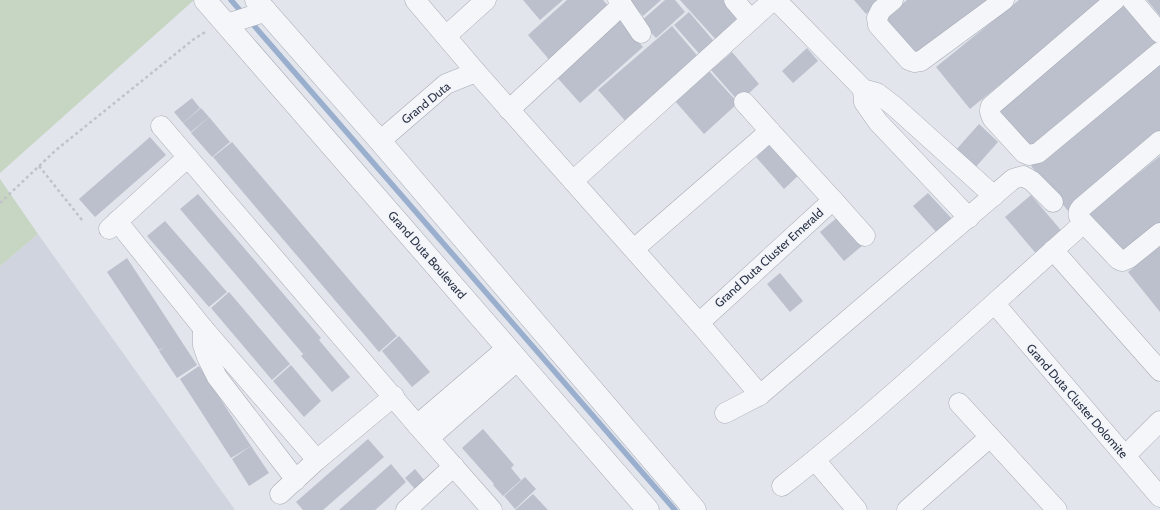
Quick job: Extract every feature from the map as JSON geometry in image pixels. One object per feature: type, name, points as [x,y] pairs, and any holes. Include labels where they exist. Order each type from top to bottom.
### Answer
[{"type":"street","name":"Grand Duta Boulevard","points":[[205,0],[249,14],[380,141],[689,508]]},
{"type":"street","points":[[416,0],[509,110],[634,249],[760,395]]},
{"type":"street","points":[[446,36],[486,0]]},
{"type":"street","points":[[734,0],[751,20]]},
{"type":"street","points":[[573,181],[773,0]]},
{"type":"street","points":[[776,0],[863,89],[877,93],[894,106],[994,196]]},
{"type":"street","points":[[887,5],[877,18],[878,26],[909,60],[914,62],[921,61],[1004,0]]},
{"type":"street","points":[[1115,0],[991,106],[990,115],[993,119],[1024,153],[1029,155],[1038,153],[1160,52]]},
{"type":"street","points":[[1132,0],[1160,33]]},
{"type":"street","points":[[509,110],[620,2],[641,33]]},
{"type":"street","name":"Grand Duta Boulevard","points":[[249,14],[512,354],[648,510]]},
{"type":"street","name":"Grand Duta","points":[[380,141],[446,84],[476,72]]},
{"type":"street","points":[[863,89],[864,102],[878,122],[969,218]]},
{"type":"street","name":"Grand Duta Cluster Emerald","points":[[699,323],[833,200],[744,102]]},
{"type":"street","points":[[161,126],[492,510]]},
{"type":"street","points":[[634,249],[770,131]]},
{"type":"street","points":[[1160,142],[1081,208],[1078,211],[1078,215],[1118,260],[1122,261],[1129,258],[1160,233]]},
{"type":"street","points":[[188,157],[113,225],[317,460]]},
{"type":"street","points":[[725,413],[760,395],[1013,179],[1023,176],[1032,181],[1053,202]]},
{"type":"street","points":[[833,200],[865,236]]},
{"type":"street","points":[[782,486],[815,460],[995,304],[1076,230]]},
{"type":"street","points":[[1053,250],[1160,371]]},
{"type":"street","name":"Grand Duta Cluster Dolomite","points":[[995,304],[1160,497]]},
{"type":"street","points":[[203,328],[203,345],[217,377],[296,480]]},
{"type":"street","points":[[423,431],[512,354]]},
{"type":"street","points":[[280,494],[317,460],[394,396]]},
{"type":"street","points":[[959,403],[1056,509]]},
{"type":"street","points":[[1124,456],[1160,421]]},
{"type":"street","points":[[907,510],[990,437]]},
{"type":"street","points":[[815,460],[857,510]]},
{"type":"street","points":[[406,510],[454,466]]},
{"type":"path","points":[[0,203],[77,132],[194,39],[205,32],[249,14]]},
{"type":"path","points":[[39,166],[82,220]]},
{"type":"shaded area","points":[[38,234],[235,510],[0,510],[0,266]]},
{"type":"green space","points":[[0,0],[194,0],[0,173]]},
{"type":"green space","points":[[0,179],[38,234],[0,266]]},
{"type":"building","points":[[523,0],[563,0],[540,20]]},
{"type":"building","points":[[567,0],[603,0],[612,10],[552,63],[528,35]]},
{"type":"building","points":[[629,0],[661,0],[643,16]]},
{"type":"building","points":[[665,0],[675,0],[685,12],[656,38],[641,21]]},
{"type":"building","points":[[680,0],[725,0],[743,20],[719,43]]},
{"type":"building","points":[[854,0],[883,0],[866,14]]},
{"type":"building","points":[[907,0],[992,0],[916,61],[883,20]]},
{"type":"building","points":[[1019,0],[1103,0],[970,109],[936,67]]},
{"type":"building","points":[[1147,0],[1160,0],[1160,16],[1159,15]]},
{"type":"building","points":[[1129,1],[1160,45],[1027,153],[993,111]]},
{"type":"building","points":[[689,12],[718,46],[703,58],[674,25]]},
{"type":"building","points":[[618,19],[643,47],[580,103],[554,74]]},
{"type":"building","points":[[672,26],[701,60],[628,124],[598,90]]},
{"type":"building","points":[[807,48],[818,61],[793,83],[782,71]]},
{"type":"building","points":[[732,52],[759,84],[739,102],[711,70]]},
{"type":"building","points":[[1160,60],[1160,136],[1069,212],[1031,166]]},
{"type":"building","points":[[709,71],[738,103],[704,134],[675,101]]},
{"type":"building","points":[[192,98],[200,108],[183,123],[174,112]]},
{"type":"building","points":[[201,108],[209,117],[191,132],[183,123]]},
{"type":"building","points":[[209,117],[230,142],[212,157],[191,133]]},
{"type":"building","points":[[979,124],[998,142],[974,169],[955,151]]},
{"type":"building","points":[[150,137],[166,155],[95,217],[79,199]]},
{"type":"building","points":[[232,142],[397,336],[379,352],[213,157]]},
{"type":"building","points":[[772,142],[800,174],[784,189],[756,157]]},
{"type":"building","points":[[1160,156],[1160,225],[1122,256],[1088,214]]},
{"type":"building","points":[[928,193],[953,220],[938,234],[913,206]]},
{"type":"building","points":[[198,194],[321,338],[319,340],[350,377],[332,392],[301,356],[310,348],[303,354],[180,209]]},
{"type":"building","points":[[1031,195],[1065,235],[1039,257],[1005,217]]},
{"type":"building","points":[[839,216],[863,245],[844,261],[820,232]]},
{"type":"building","points":[[165,221],[227,292],[209,307],[147,236]]},
{"type":"building","points":[[1160,246],[1160,312],[1128,272]]},
{"type":"building","points":[[127,258],[197,365],[177,378],[159,351],[164,347],[159,350],[107,272]]},
{"type":"building","points":[[780,273],[803,301],[790,312],[767,284]]},
{"type":"building","points":[[229,292],[290,364],[272,380],[211,308]]},
{"type":"building","points":[[399,336],[430,372],[412,387],[382,351]]},
{"type":"building","points":[[291,365],[321,401],[304,417],[273,381]]},
{"type":"building","points":[[199,366],[251,446],[231,458],[180,379]]},
{"type":"building","points":[[483,429],[514,465],[511,468],[521,480],[503,496],[462,448]]},
{"type":"building","points":[[368,439],[384,457],[323,510],[303,510],[296,502]]},
{"type":"building","points":[[251,446],[269,473],[249,486],[232,459]]},
{"type":"building","points":[[391,464],[406,482],[382,504],[375,510],[339,510]]},
{"type":"building","points":[[415,469],[425,481],[415,489],[405,478]]},
{"type":"building","points":[[525,477],[536,489],[515,509],[504,496]]},
{"type":"building","points":[[533,494],[548,510],[515,510]]},
{"type":"waterway","points":[[231,0],[244,15]]},
{"type":"waterway","points":[[250,21],[675,510]]}]
